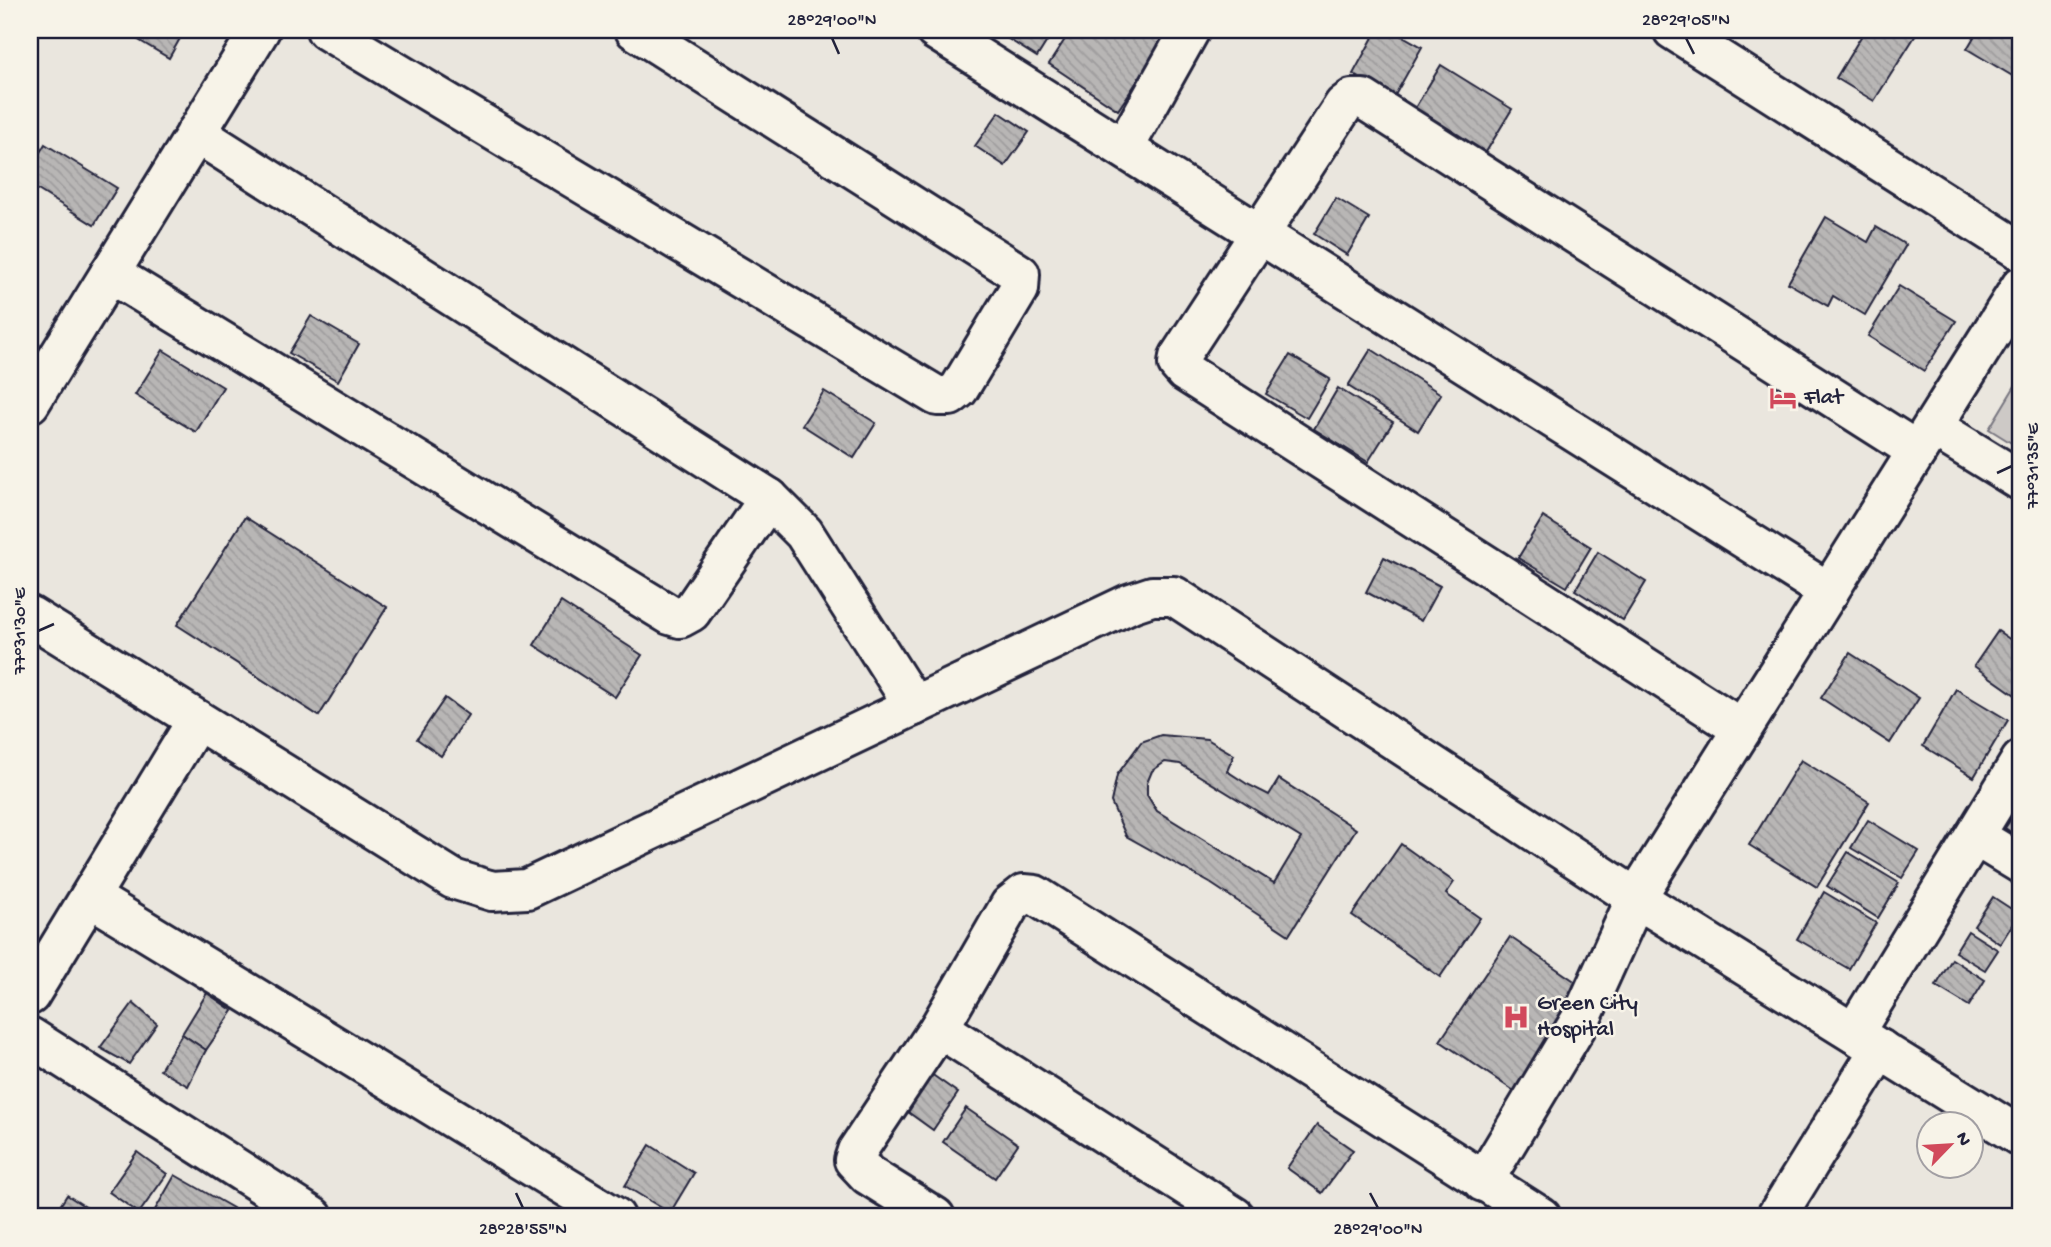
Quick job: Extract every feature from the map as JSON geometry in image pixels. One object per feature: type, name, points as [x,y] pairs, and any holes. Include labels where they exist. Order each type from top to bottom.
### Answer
[{"type":"street","points":[[30,403],[260,30]]},
{"type":"street","points":[[326,30],[937,396],[950,396],[960,389],[1019,289],[1020,274],[635,30]]},
{"type":"street","points":[[935,30],[1829,592]]},
{"type":"street","points":[[1124,148],[1190,30]]},
{"type":"street","points":[[1673,30],[2021,251]]},
{"type":"street","points":[[1742,729],[1185,372],[1178,364],[1179,357],[1344,105],[1352,99],[1363,99],[1925,439],[2021,481]]},
{"type":"street","points":[[196,133],[769,499],[804,533],[914,706]]},
{"type":"street","points":[[110,273],[670,615],[680,618],[691,612],[769,499]]},
{"type":"street","points":[[1483,1182],[1581,1019],[1636,898],[2021,286]]},
{"type":"street","points":[[30,616],[453,879],[492,891],[527,889],[1131,603],[1152,596],[1174,596],[1636,898],[2021,1137]]},
{"type":"street","points":[[30,995],[197,720]]},
{"type":"street","points":[[1776,1217],[1975,836],[2021,760]]},
{"type":"street","points":[[1975,836],[2021,864]]},
{"type":"street","points":[[935,1217],[868,1175],[854,1160],[857,1151],[939,1028],[1010,905],[1024,894],[1035,895],[1541,1217]]},
{"type":"street","points":[[90,897],[615,1217]]},
{"type":"street","points":[[939,1028],[1235,1217]]},
{"type":"street","points":[[30,1037],[313,1217]]},
{"type":"shaded area","points":[[2021,376],[2021,449],[1989,429]]},
{"type":"building","points":[[133,30],[173,30],[182,35],[169,58],[130,35]]},
{"type":"building","points":[[994,30],[1054,30],[1037,57]]},
{"type":"building","points":[[1071,30],[1160,30],[1168,35],[1118,110],[1049,64]]},
{"type":"building","points":[[1377,30],[1392,30],[1422,47],[1394,97],[1353,74]]},
{"type":"building","points":[[1865,30],[1919,30],[1874,101],[1836,78]]},
{"type":"building","points":[[1978,30],[2021,30],[2021,81],[1967,49]]},
{"type":"building","points":[[1441,65],[1512,109],[1483,157],[1412,113]]},
{"type":"building","points":[[999,112],[1029,132],[1005,166],[975,146]]},
{"type":"building","points":[[45,144],[117,188],[94,225],[30,185],[30,169]]},
{"type":"building","points":[[2021,165],[2021,185],[2012,179]]},
{"type":"building","points":[[1336,198],[1369,218],[1347,255],[1314,234]]},
{"type":"building","points":[[1826,217],[1868,242],[1876,227],[1906,245],[1865,315],[1833,296],[1828,306],[1788,283]]},
{"type":"building","points":[[1899,286],[1956,321],[1924,371],[1868,336]]},
{"type":"building","points":[[311,316],[359,344],[338,381],[289,353]]},
{"type":"building","points":[[1371,349],[1441,394],[1418,431],[1348,386]]},
{"type":"building","points":[[163,350],[223,387],[196,432],[135,395]]},
{"type":"building","points":[[1290,355],[1330,379],[1307,418],[1266,394]]},
{"type":"building","points":[[1338,388],[1393,422],[1368,462],[1314,429]]},
{"type":"building","points":[[824,391],[876,423],[854,458],[802,425]]},
{"type":"building","points":[[245,517],[387,607],[319,716],[177,625]]},
{"type":"building","points":[[1543,517],[1591,547],[1567,587],[1518,558]]},
{"type":"building","points":[[1598,552],[1646,582],[1623,620],[1575,590]]},
{"type":"building","points":[[1384,557],[1440,586],[1421,621],[1366,592]]},
{"type":"building","points":[[561,602],[642,655],[615,697],[534,645]]},
{"type":"building","points":[[1998,631],[2021,647],[2021,699],[1974,666]]},
{"type":"building","points":[[1850,653],[1919,698],[1890,743],[1821,698]]},
{"type":"building","points":[[1956,689],[2008,720],[1974,777],[1923,746]]},
{"type":"building","points":[[445,698],[468,715],[441,756],[417,739]]},
{"type":"building","points":[[1161,735],[1207,739],[1234,755],[1227,771],[1247,784],[1269,795],[1279,779],[1356,829],[1289,935],[1210,883],[1126,836],[1111,802],[1117,775],[1141,742]],"holes":[[[1165,762],[1180,764],[1301,838],[1274,883],[1157,811],[1147,795],[1147,783],[1152,771]]]},
{"type":"building","points":[[1801,760],[1869,802],[1817,887],[1749,845]]},
{"type":"building","points":[[2021,804],[2021,839],[2005,828]]},
{"type":"building","points":[[1868,820],[1919,851],[1902,878],[1851,848]]},
{"type":"building","points":[[1401,844],[1454,882],[1446,894],[1480,918],[1440,977],[1352,915]]},
{"type":"building","points":[[1848,852],[1899,883],[1878,918],[1827,886]]},
{"type":"building","points":[[1824,892],[1876,923],[1849,969],[1797,939]]},
{"type":"building","points":[[1993,897],[2019,914],[2000,944],[1974,926]]},
{"type":"building","points":[[1968,931],[1998,950],[1985,970],[1955,952]]},
{"type":"building","points":[[1510,937],[1592,993],[1523,1097],[1440,1041]]},
{"type":"building","points":[[1952,959],[1985,980],[1969,1006],[1936,986]]},
{"type":"building","points":[[207,993],[233,1011],[206,1050],[182,1034]]},
{"type":"building","points":[[133,1003],[157,1024],[129,1064],[100,1048]]},
{"type":"building","points":[[182,1034],[206,1050],[188,1086],[160,1070]]},
{"type":"building","points":[[927,1071],[958,1093],[933,1130],[901,1107]]},
{"type":"building","points":[[966,1108],[1018,1144],[995,1178],[943,1142]]},
{"type":"building","points":[[1317,1125],[1353,1150],[1322,1193],[1287,1168]]},
{"type":"building","points":[[650,1145],[694,1173],[670,1213],[625,1186]]},
{"type":"building","points":[[137,1152],[167,1174],[139,1213],[109,1192]]},
{"type":"building","points":[[175,1175],[233,1208],[227,1217],[151,1217]]},
{"type":"building","points":[[67,1195],[101,1217],[53,1217]]},
{"type":"place","name":"Flat","points":[[1783,398]]},
{"type":"place","name":"Green City Hospital","points":[[1516,1017]]}]
